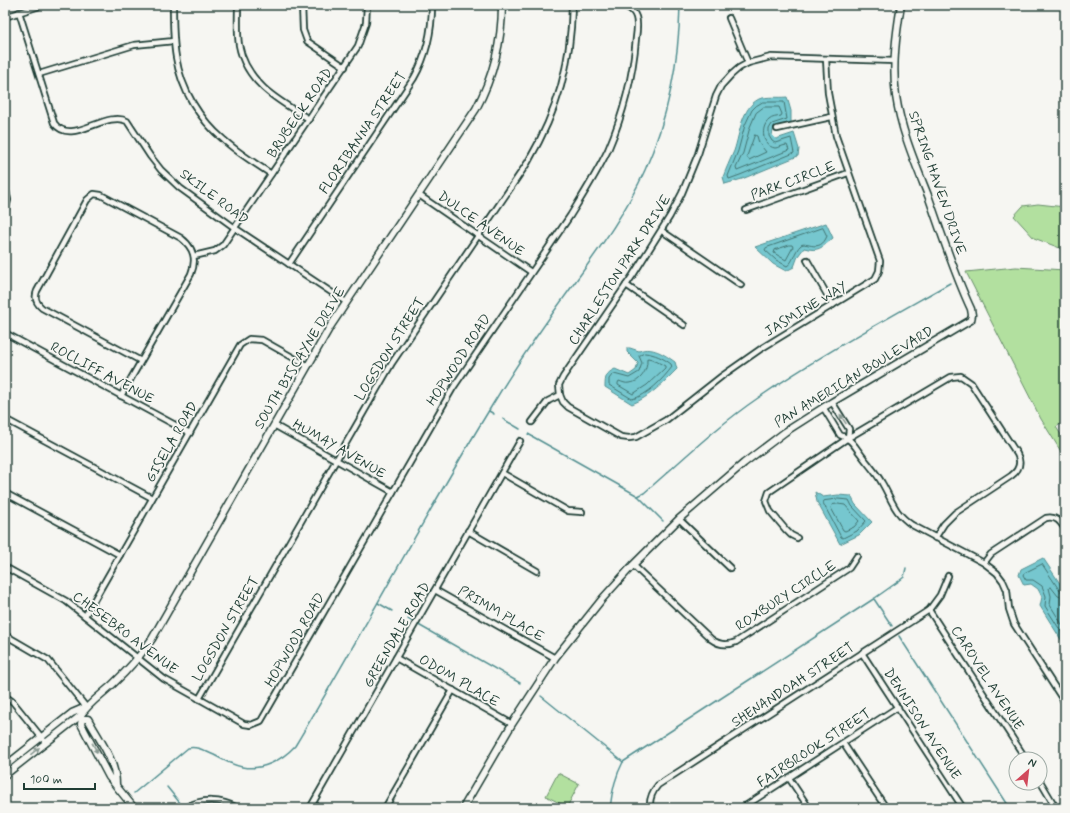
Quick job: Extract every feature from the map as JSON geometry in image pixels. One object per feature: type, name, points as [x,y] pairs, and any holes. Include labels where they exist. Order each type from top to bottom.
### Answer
[{"type":"street","points":[[5,17],[43,5]]},
{"type":"street","points":[[173,5],[174,41],[180,77],[188,95],[213,130],[225,141],[272,174]]},
{"type":"street","points":[[238,5],[239,45],[251,74],[266,92],[309,119]]},
{"type":"street","points":[[302,5],[303,30],[307,41],[345,67]]},
{"type":"street","name":"BRUBECK ROAD","points":[[194,256],[215,251],[223,244],[235,228],[345,67],[362,39],[366,23],[367,5]]},
{"type":"street","name":"FLORIBANNA STREET","points":[[289,264],[414,78],[422,62],[429,42],[432,5]]},
{"type":"street","name":"SOUTH BISCAYNE DRIVE","points":[[5,766],[79,715],[86,706],[119,679],[138,658],[157,631],[346,302],[464,128],[484,94],[492,72],[498,48],[502,5]]},
{"type":"street","points":[[572,5],[608,5]]},
{"type":"street","name":"LOGSDON STREET","points":[[199,699],[392,363],[528,162],[554,110],[562,87],[568,59],[572,26],[572,5]]},
{"type":"street","name":"HOPWOOD ROAD","points":[[254,724],[263,718],[452,388],[587,189],[607,151],[626,98],[634,56],[637,22],[636,16],[630,9],[624,5],[617,5]]},
{"type":"street","name":"SPRING HAVEN DRIVE","points":[[901,5],[895,60],[896,95],[902,122],[955,271],[971,309],[972,318]]},
{"type":"street","name":"SKILE ROAD","points":[[19,12],[54,123],[60,130],[71,132],[117,118],[127,121],[150,156],[172,181],[189,196],[346,302]]},
{"type":"street","points":[[729,18],[748,63]]},
{"type":"street","points":[[39,74],[134,44],[174,41]]},
{"type":"street","name":"CHARLESTON PARK DRIVE","points":[[560,395],[559,388],[561,381],[662,231],[693,167],[716,96],[731,75],[748,63],[771,57],[895,60]]},
{"type":"street","name":"JASMINE WAY","points":[[560,395],[563,402],[570,409],[618,436],[634,438],[666,420],[717,380],[762,348],[873,281],[878,275],[880,269],[879,258],[839,148],[831,117],[826,59]]},
{"type":"street","points":[[777,129],[831,117]]},
{"type":"street","name":"PARK CIRCLE","points":[[746,210],[848,173]]},
{"type":"street","points":[[5,186],[8,200],[5,212]]},
{"type":"street","points":[[121,396],[191,274],[194,264],[194,256],[189,245],[181,238],[101,195],[94,194],[87,200],[37,291],[36,299],[39,306],[42,308],[141,360]]},
{"type":"street","name":"DULCE AVENUE","points":[[419,195],[531,272]]},
{"type":"street","points":[[662,231],[740,285]]},
{"type":"street","points":[[807,260],[833,305]]},
{"type":"street","points":[[626,285],[684,325]]},
{"type":"street","name":"PAN AMERICAN BOULEVARD","points":[[464,806],[512,724],[555,658],[603,598],[678,519],[744,463],[785,432],[823,407],[968,322],[972,318]]},
{"type":"street","name":"ROCLIFF AVENUE","points":[[5,333],[190,433]]},
{"type":"street","name":"GISELA ROAD","points":[[84,616],[238,348],[245,341],[254,338],[262,340],[308,366]]},
{"type":"street","points":[[797,538],[788,533],[770,511],[766,501],[767,495],[791,476],[848,438],[951,377],[961,376],[971,383],[1020,459],[1020,466],[1014,474],[955,513],[944,524],[935,538]]},
{"type":"street","points":[[532,422],[548,401],[560,395]]},
{"type":"street","points":[[832,402],[849,429],[848,438]]},
{"type":"street","points":[[823,407],[840,435],[848,438],[881,481],[897,512],[912,526],[984,563],[993,569],[1003,581],[1007,590],[1010,616],[1014,624],[1065,703]]},
{"type":"street","points":[[5,419],[152,498]]},
{"type":"street","name":"HUMAY AVENUE","points":[[274,425],[392,492]]},
{"type":"street","points":[[520,441],[502,473],[568,511],[582,512]]},
{"type":"street","name":"GREENDALE ROAD","points":[[310,808],[502,473]]},
{"type":"street","points":[[5,492],[120,555]]},
{"type":"street","points":[[984,563],[991,554],[1046,518],[1051,517],[1056,519],[1065,529]]},
{"type":"street","points":[[678,519],[730,568]]},
{"type":"street","points":[[468,531],[537,570]]},
{"type":"street","name":"ROXBURY CIRCLE","points":[[633,565],[712,639],[718,643],[728,645],[736,642],[849,568],[857,556]]},
{"type":"street","name":"CHESEBRO AVENUE","points":[[5,567],[53,593],[164,678],[242,723],[247,725],[254,724]]},
{"type":"street","name":"SHENANDOAH STREET","points":[[650,808],[652,794],[658,786],[929,610],[942,592],[948,576]]},
{"type":"street","name":"PRIMM PLACE","points":[[436,590],[555,658]]},
{"type":"street","name":"CAROVEL AVENUE","points":[[929,610],[1021,751]]},
{"type":"street","points":[[5,635],[48,660],[86,706]]},
{"type":"street","name":"DENNISON AVENUE","points":[[862,653],[963,808]]},
{"type":"street","name":"ODOM PLACE","points":[[396,658],[512,724]]},
{"type":"street","points":[[385,808],[453,690]]},
{"type":"street","points":[[5,696],[13,702],[44,740]]},
{"type":"street","name":"FAIRBROOK STREET","points":[[742,808],[898,707]]},
{"type":"street","points":[[79,715],[81,724],[109,777],[134,808]]},
{"type":"street","name":"SOUTH BISCAYNE DRIVE","points":[[5,775],[44,740]]},
{"type":"street","points":[[844,743],[886,808]]},
{"type":"street","points":[[789,778],[809,808]]},
{"type":"street","points":[[1046,791],[1056,808]]},
{"type":"street","points":[[185,808],[198,802],[210,801],[223,802],[238,808]]},
{"type":"street","points":[[464,806],[472,808]]},
{"type":"green space","points":[[1038,204],[1065,207],[1065,250],[1034,238],[1014,216],[1023,206]]},
{"type":"green space","points":[[1016,267],[1065,270],[1065,421],[1056,427],[1065,441],[1065,458],[1041,419],[966,272]]},
{"type":"green space","points":[[558,773],[579,784],[567,807],[546,796]]},
{"type":"water","points":[[787,97],[791,111],[791,123],[774,127],[772,135],[776,139],[794,133],[799,149],[798,156],[742,179],[725,184],[723,177],[734,151],[742,122],[748,109],[759,99]]},
{"type":"water","points":[[826,223],[833,238],[820,248],[813,250],[804,248],[798,256],[794,267],[786,271],[773,264],[755,247]]},
{"type":"water","points":[[627,348],[639,351],[649,349],[658,352],[675,362],[677,369],[651,393],[632,404],[605,387],[607,376],[615,369],[629,375],[636,370],[638,363],[627,352]]},
{"type":"water","points":[[815,492],[823,497],[838,495],[851,496],[855,504],[872,522],[859,535],[840,544],[817,502]]},
{"type":"water","points":[[1043,558],[1065,591],[1065,646],[1040,606],[1042,597],[1038,589],[1031,584],[1024,585],[1019,575],[1021,569]]},
{"type":"waterway","points":[[134,793],[188,748],[201,749],[231,764],[249,768],[264,766],[278,760],[295,746],[344,663],[463,453],[518,363],[593,258],[638,185],[660,130],[671,89],[675,69],[680,5]]},
{"type":"waterway","points":[[528,434],[638,496],[644,493],[714,432],[758,398],[828,353],[950,283]]},
{"type":"waterway","points":[[489,411],[494,414]]},
{"type":"waterway","points":[[503,419],[520,429]]},
{"type":"waterway","points":[[638,496],[663,521]]},
{"type":"waterway","points":[[610,808],[614,784],[623,762],[875,598],[904,577],[906,568]]},
{"type":"waterway","points":[[874,599],[892,626]]},
{"type":"waterway","points":[[378,603],[392,611]]},
{"type":"waterway","points":[[408,619],[520,683]]},
{"type":"waterway","points":[[899,636],[1010,808]]},
{"type":"waterway","points":[[541,696],[623,762]]},
{"type":"waterway","points":[[167,787],[180,803]]},
{"type":"waterway","points":[[115,808],[118,805]]}]
